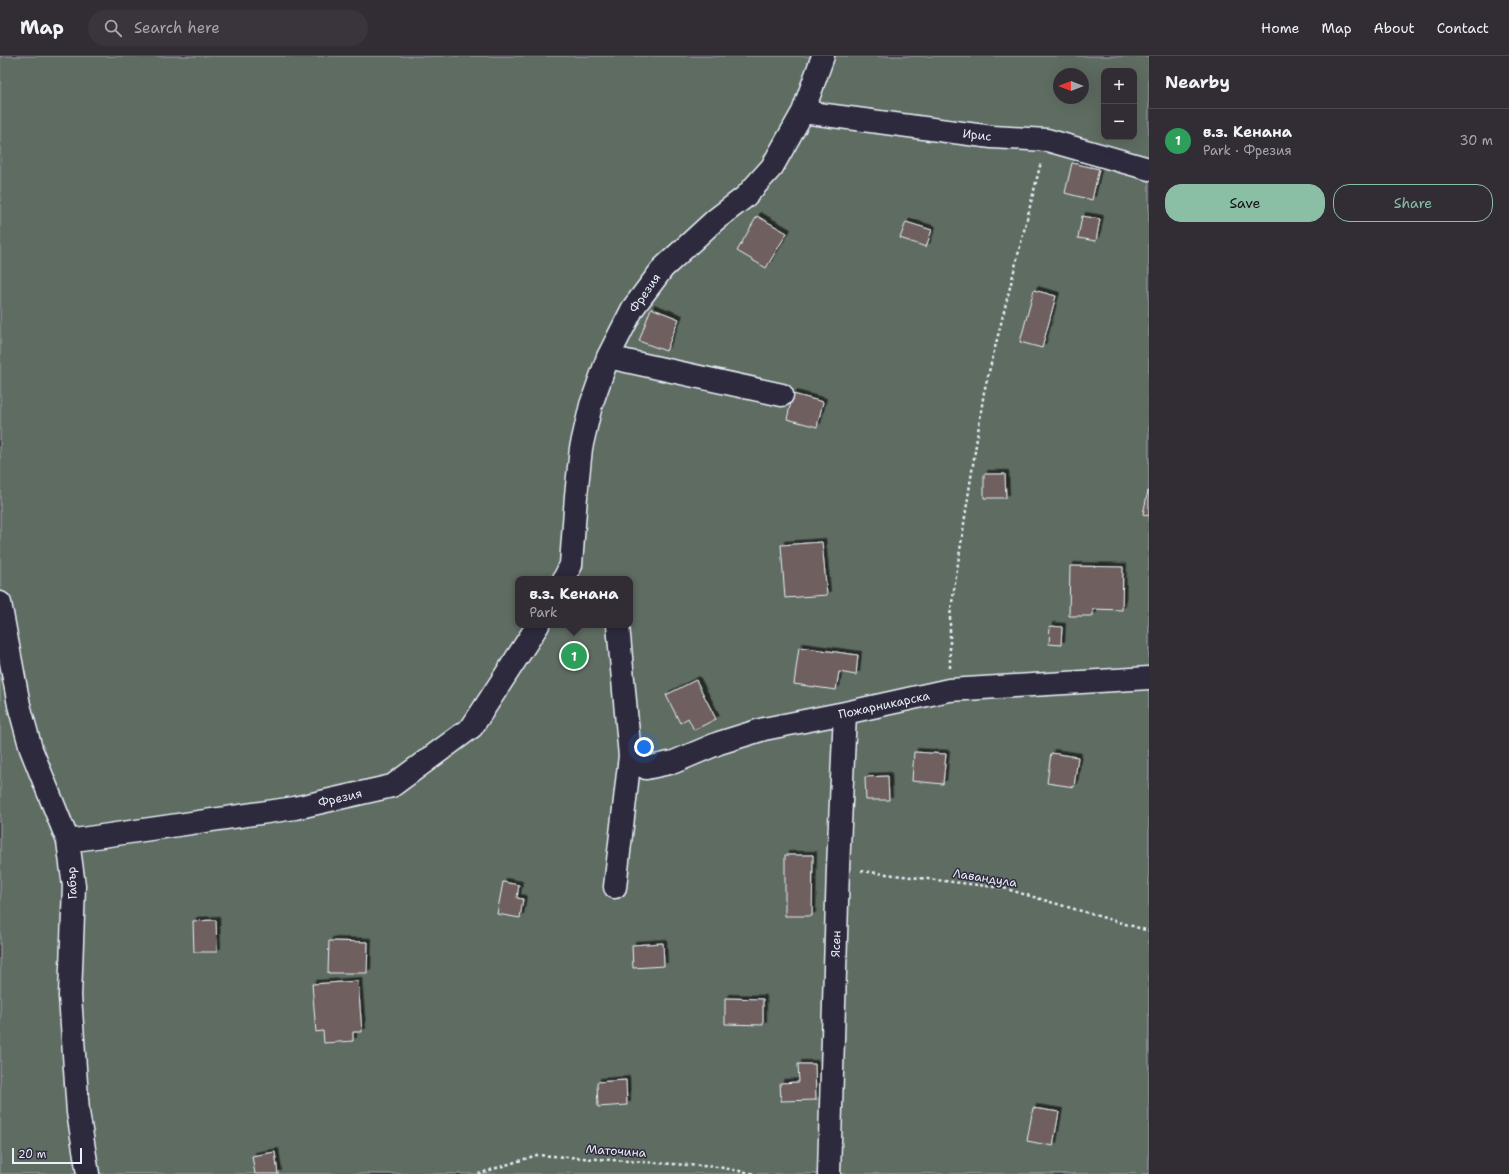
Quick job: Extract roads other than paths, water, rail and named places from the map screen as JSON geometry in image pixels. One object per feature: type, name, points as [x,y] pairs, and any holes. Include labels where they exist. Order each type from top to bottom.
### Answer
[{"type":"street","name":"Фрезия","points":[[573,574],[576,496],[581,448],[591,405],[608,357],[633,308],[663,268],[715,220],[745,198],[772,167],[802,112],[823,56]]},
{"type":"street","name":"Ирис","points":[[802,112],[992,137],[1047,140],[1149,169]]},
{"type":"street","points":[[608,357],[782,395]]},
{"type":"street","name":"Габър","points":[[0,602],[19,705],[31,749],[68,841],[74,886],[70,996],[78,1112],[88,1174]]},
{"type":"street","name":"Фрезия","points":[[68,841],[295,808],[392,786],[472,727],[536,628]]},
{"type":"street","points":[[615,887],[630,756],[618,628]]},
{"type":"street","name":"Пожарникарска","points":[[630,756],[646,768],[674,762],[719,743],[764,729],[949,690],[1149,678]]},
{"type":"street","name":"Ясен","points":[[829,1174],[838,868],[845,713]]},
{"type":"place","name":"в.з. Кенана","points":[[574,656]]}]
